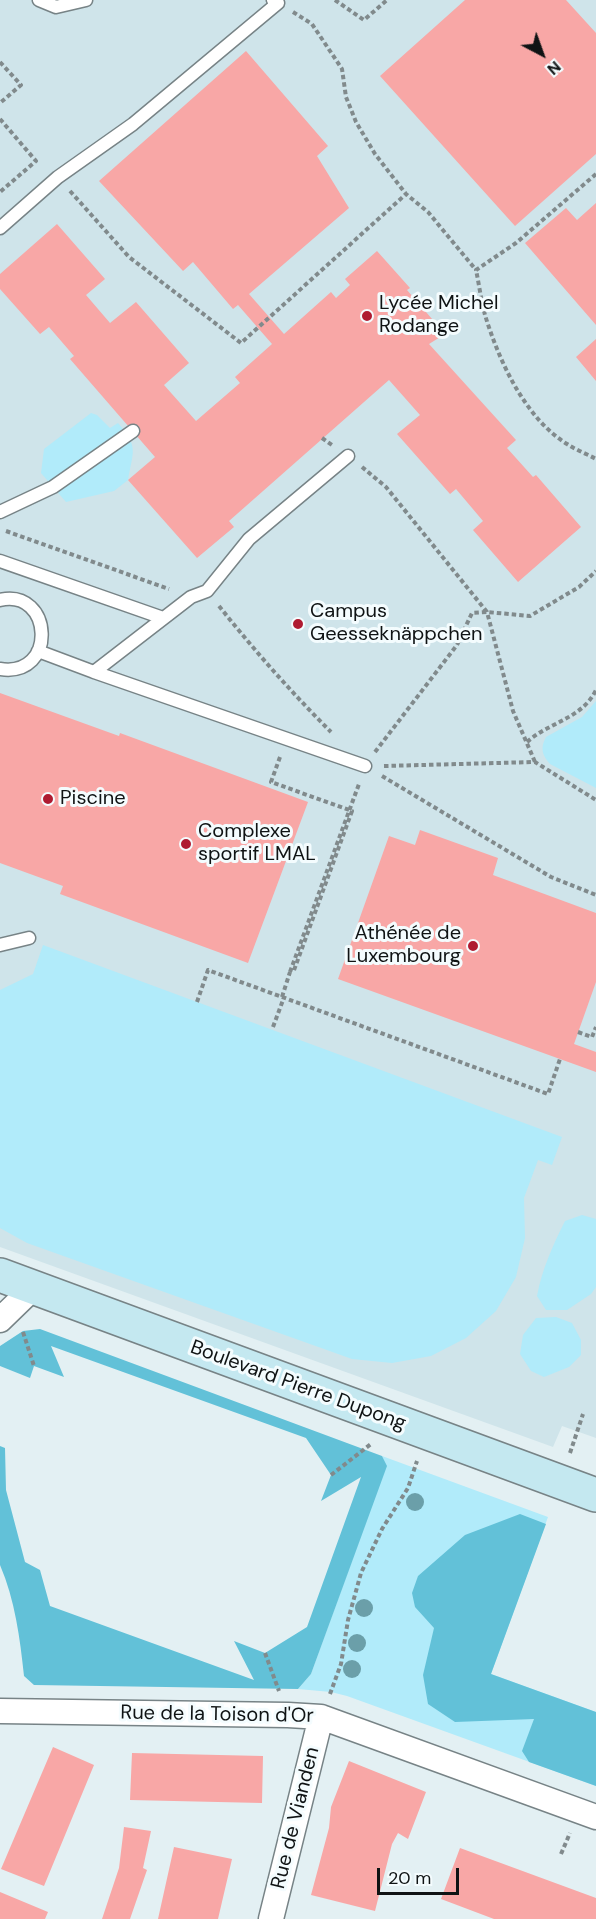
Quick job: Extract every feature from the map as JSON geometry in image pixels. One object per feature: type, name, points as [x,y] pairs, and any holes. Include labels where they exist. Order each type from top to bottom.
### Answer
[{"type":"street","name":"Boulevard Pierre Dupong","points":[[0,1275],[596,1495]]},
{"type":"street","points":[[0,1320],[33,1288]]},
{"type":"street","name":"Rue de la Toison d'Or","points":[[0,1711],[321,1717],[596,1817]]},
{"type":"street","name":"Rue de Vianden","points":[[272,1919],[321,1717]]},
{"type":"lane","points":[[39,0],[56,7],[86,0]]},
{"type":"lane","points":[[0,228],[58,177],[133,124],[276,1]]},
{"type":"lane","points":[[0,513],[52,487],[133,431]]},
{"type":"lane","points":[[94,672],[191,597],[207,591],[249,538],[348,456]]},
{"type":"lane","points":[[0,561],[163,618]]},
{"type":"lane","points":[[0,600],[18,600],[28,606],[37,615],[42,626],[42,639],[31,661],[20,668],[0,669]]},
{"type":"lane","points":[[38,651],[365,766]]},
{"type":"lane","points":[[0,945],[29,938]]},
{"type":"path","points":[[335,0],[364,20],[387,0]]},
{"type":"path","points":[[276,1],[312,24],[342,69],[346,97],[356,122],[375,154],[406,194],[428,212],[476,270],[484,313],[498,354],[520,394],[545,426],[567,444],[596,459]]},
{"type":"path","points":[[0,62],[21,85],[0,103]]},
{"type":"path","points":[[0,119],[36,160],[0,192]]},
{"type":"path","points":[[476,270],[516,243],[596,174]]},
{"type":"path","points":[[58,177],[129,257],[241,344],[406,194]]},
{"type":"path","points":[[348,456],[386,487],[487,612],[513,711],[535,762]]},
{"type":"path","points":[[0,529],[191,597]]},
{"type":"path","points":[[376,750],[457,645],[472,613],[530,616],[579,587],[596,571]]},
{"type":"path","points":[[207,591],[259,656],[332,733]]},
{"type":"path","points":[[527,742],[535,735],[566,720],[580,710],[588,703],[596,690]]},
{"type":"path","points":[[365,766],[535,762],[596,800]]},
{"type":"path","points":[[365,766],[551,877],[596,895]]},
{"type":"path","points":[[273,1027],[352,811],[271,782],[275,770]]},
{"type":"path","points":[[292,972],[359,784]]},
{"type":"path","points":[[196,1002],[208,970],[548,1094],[560,1059]]},
{"type":"path","points":[[578,1032],[594,1038],[596,1027]]},
{"type":"path","points":[[23,1331],[34,1366]]},
{"type":"path","points":[[560,1482],[583,1414]]},
{"type":"path","points":[[331,1475],[413,1428]]},
{"type":"path","points":[[321,1717],[341,1664],[348,1620],[361,1573],[382,1529],[408,1488],[413,1428]]},
{"type":"path","points":[[265,1653],[288,1715]]},
{"type":"path","points":[[561,1854],[572,1829]]},
{"type":"shaded area","name":"Campus Geesseknäppchen","points":[[0,0],[596,0],[596,1438],[562,1426],[553,1447],[0,1247]]},
{"type":"shaded area","points":[[91,413],[97,415],[110,428],[118,423],[129,438],[133,456],[128,480],[114,491],[66,502],[41,473],[44,449]]},
{"type":"shaded area","points":[[596,701],[596,788],[550,764],[545,758],[543,748],[546,737],[582,717]]},
{"type":"shaded area","points":[[43,945],[562,1137],[552,1165],[538,1160],[524,1198],[525,1238],[516,1277],[496,1311],[466,1338],[431,1356],[392,1363],[352,1359],[27,1243],[0,1228],[0,990],[33,974]]},
{"type":"shaded area","points":[[582,1215],[596,1219],[596,1287],[591,1294],[567,1310],[546,1310],[537,1296],[548,1257],[565,1221]]},
{"type":"shaded area","points":[[556,1317],[572,1323],[581,1340],[581,1355],[569,1367],[544,1377],[531,1371],[520,1354],[523,1335],[536,1318]]},
{"type":"shaded area","points":[[40,1329],[382,1456],[387,1466],[311,1674],[298,1689],[34,1685],[24,1676],[13,1605],[0,1565],[0,1446],[5,1448],[6,1490],[25,1562],[40,1570],[50,1606],[254,1680],[234,1641],[265,1653],[307,1627],[361,1477],[321,1501],[331,1475],[306,1438],[51,1346],[64,1377],[34,1366],[30,1378],[0,1366],[0,1346],[23,1331]]},
{"type":"shaded area","points":[[382,1456],[548,1517],[491,1674],[596,1712],[596,1786],[347,1696],[298,1689],[311,1674],[386,1466]]},
{"type":"shaded area","points":[[520,1514],[546,1524],[491,1674],[596,1712],[596,1786],[529,1762],[522,1751],[534,1719],[455,1722],[428,1704],[423,1675],[434,1628],[415,1607],[412,1593],[418,1576],[465,1535]]},
{"type":"building","points":[[465,0],[566,0],[596,33],[596,154],[515,226],[380,76]]},
{"type":"building","name":"Lycée Michel Rodange","points":[[246,51],[328,146],[317,156],[349,208],[249,294],[284,334],[331,292],[336,298],[350,285],[345,279],[377,251],[410,288],[407,290],[445,334],[429,344],[516,440],[507,448],[533,477],[536,475],[581,527],[518,582],[473,530],[483,521],[456,489],[450,494],[397,434],[420,415],[389,380],[229,521],[234,527],[197,558],[128,480],[155,457],[70,359],[74,356],[49,327],[40,334],[0,289],[0,274],[57,224],[105,279],[86,295],[110,323],[136,302],[189,363],[164,385],[196,421],[240,383],[235,377],[272,344],[238,305],[233,309],[193,262],[183,271],[99,181]]},
{"type":"building","points":[[596,203],[596,325],[525,243],[566,208],[577,220]]},
{"type":"building","points":[[596,339],[596,381],[576,357]]},
{"type":"building","name":"Complexe sportif LMAL","points":[[0,693],[119,736],[120,733],[308,802],[248,963],[60,894],[63,886],[0,863]]},
{"type":"building","name":"Athénée de Luxembourg","points":[[420,830],[498,858],[493,875],[596,913],[596,982],[574,1044],[596,1052],[596,1072],[338,979],[389,836],[415,845]]},
{"type":"building","points":[[53,1747],[94,1765],[44,1886],[1,1869]]},
{"type":"building","points":[[132,1753],[263,1756],[262,1803],[130,1800]]},
{"type":"building","points":[[349,1761],[426,1792],[408,1839],[398,1833],[392,1844],[375,1911],[311,1895],[329,1828],[331,1807]]},
{"type":"building","points":[[124,1827],[151,1831],[143,1868],[147,1870],[130,1919],[102,1919],[119,1868]]},
{"type":"building","points":[[174,1847],[232,1859],[218,1919],[158,1919]]},
{"type":"building","points":[[460,1848],[596,1898],[596,1919],[494,1919],[441,1899]]},
{"type":"building","points":[[0,1892],[48,1912],[45,1919],[0,1919]]},
{"type":"place","name":"Lycée Michel Rodange","points":[[367,316]]},
{"type":"place","name":"Campus Geesseknäppchen","points":[[298,624]]},
{"type":"place","name":"Piscine","points":[[48,799]]},
{"type":"place","name":"Complexe sportif LMAL","points":[[186,844]]},
{"type":"place","name":"Athénée de Luxembourg","points":[[473,946]]}]
